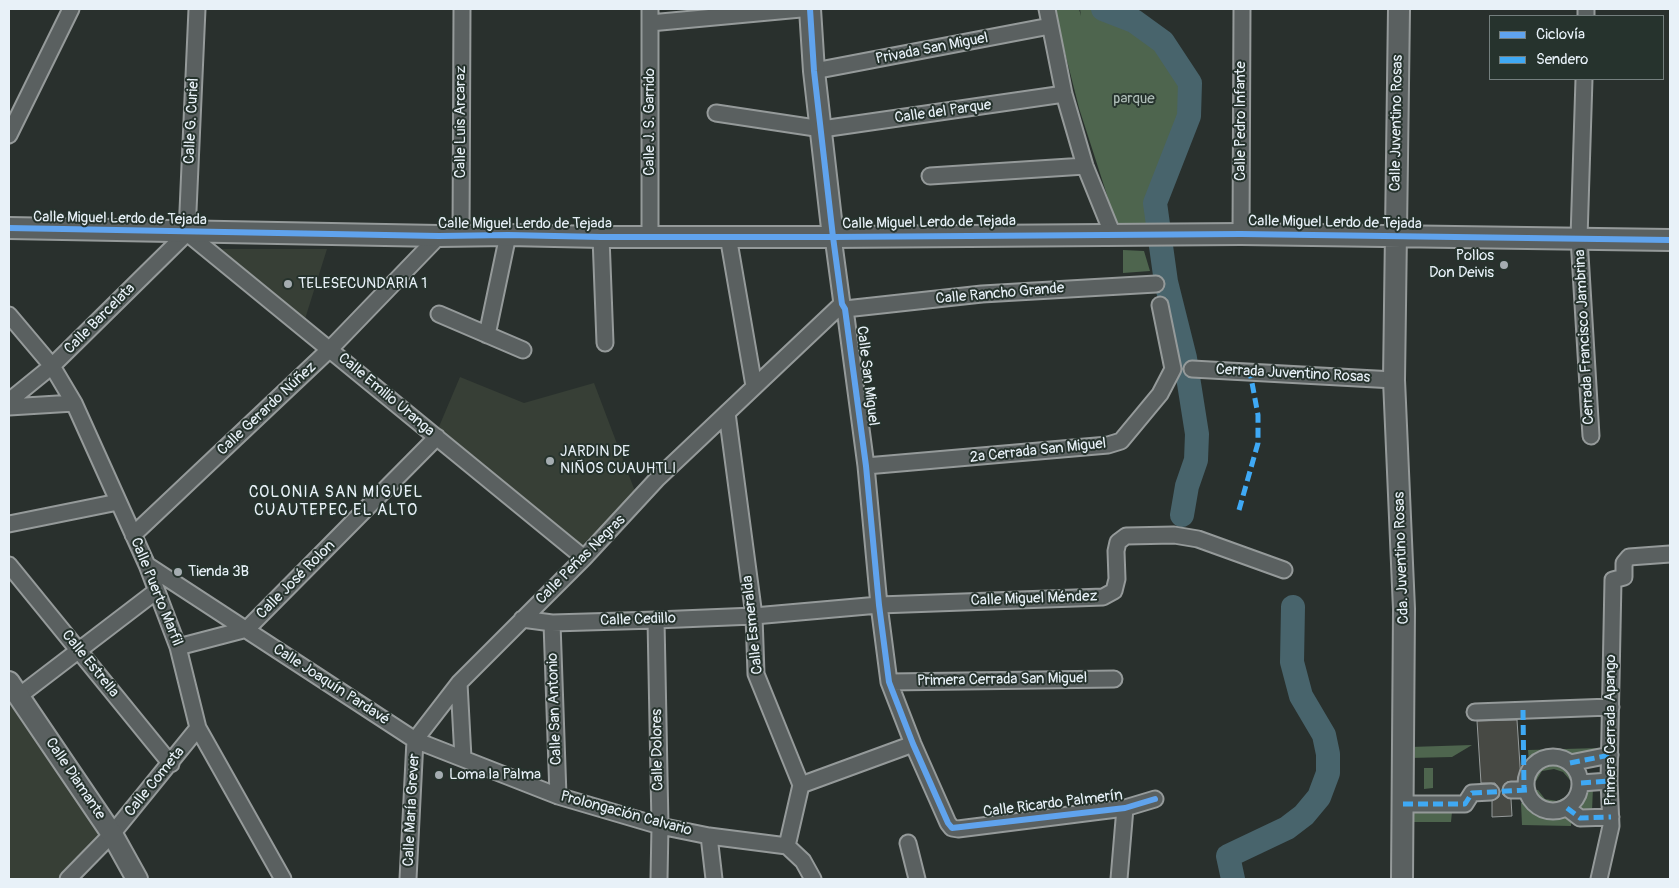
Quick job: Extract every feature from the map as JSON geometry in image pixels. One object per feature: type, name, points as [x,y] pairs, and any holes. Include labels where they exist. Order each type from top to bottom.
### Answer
[{"type":"street","points":[[9,135],[71,9]]},
{"type":"street","name":"Calle G. Curiel","points":[[187,233],[197,9]]},
{"type":"street","name":"Calle Luis Arcaraz","points":[[461,235],[462,9]]},
{"type":"street","points":[[650,16],[801,9]]},
{"type":"street","name":"Calle San Miguel","points":[[810,9],[814,71],[834,237],[866,466],[879,605],[889,682],[913,744],[952,828]]},
{"type":"street","points":[[1046,9],[1064,94],[1085,166],[1118,235]]},
{"type":"street","name":"Calle Pedro Infante","points":[[1241,234],[1242,9]]},
{"type":"street","name":"Calle Juventino Rosas","points":[[1396,237],[1398,9]]},
{"type":"street","name":"Calle J. S. Garrido","points":[[650,16],[650,236]]},
{"type":"street","name":"Privada San Miguel","points":[[814,71],[1050,26]]},
{"type":"street","name":"Cerrada Francisco Jambrina","points":[[1584,80],[1579,238],[1591,436]]},
{"type":"street","name":"Calle del Parque","points":[[716,112],[822,129],[1064,94]]},
{"type":"street","points":[[930,176],[1085,166]]},
{"type":"street","name":"Calle Miguel Lerdo de Tejada","points":[[9,228],[187,233],[439,236],[834,237],[1241,234],[1670,240]]},
{"type":"street","name":"Calle Emilio Uranga","points":[[187,233],[584,558]]},
{"type":"street","name":"Calle Barcelata","points":[[9,401],[52,366],[187,233]]},
{"type":"street","points":[[487,336],[508,235]]},
{"type":"street","name":"Calle Gerardo Núñez","points":[[133,535],[330,349],[439,236]]},
{"type":"street","points":[[728,236],[754,386]]},
{"type":"street","points":[[601,237],[605,343]]},
{"type":"street","name":"Cda. Juventino Rosas","points":[[1396,237],[1394,380],[1404,609],[1402,879]]},
{"type":"street","name":"Calle Rancho Grande","points":[[844,306],[982,294],[1156,284]]},
{"type":"street","name":"2ª Cerrada San Miguel","points":[[866,466],[1121,441],[1160,394],[1173,369],[1160,305]]},
{"type":"street","name":"Calle Peñas Negras","points":[[415,740],[458,684],[584,558],[658,478],[754,386],[844,306]]},
{"type":"street","points":[[439,314],[523,350]]},
{"type":"street","name":"Calle Puerto Marfil","points":[[9,315],[52,366],[74,403],[147,565],[155,592],[178,648],[198,728],[283,879]]},
{"type":"street","name":"Cerrada Juventino Rosas","points":[[1192,369],[1394,380]]},
{"type":"street","points":[[9,407],[74,403]]},
{"type":"street","name":"Calle Esmeralda","points":[[727,413],[754,616],[756,674],[801,785]]},
{"type":"street","name":"Calle José Rolon","points":[[178,648],[247,630],[437,437]]},
{"type":"street","points":[[9,524],[118,502]]},
{"type":"street","name":"Calle Miguel Méndez","points":[[879,605],[1102,597],[1114,591],[1117,579],[1118,542],[1126,536],[1174,535],[1198,539],[1284,570]]},
{"type":"street","name":"Primera Cerrada Apango","points":[[1599,879],[1611,817],[1609,781],[1613,580],[1624,577],[1624,563],[1629,557],[1667,555]]},
{"type":"street","name":"Calle Estrella","points":[[9,565],[171,764]]},
{"type":"street","name":"Calle Joaquín Pardavé","points":[[147,565],[415,740]]},
{"type":"street","points":[[14,689],[79,650],[155,592]]},
{"type":"street","name":"Calle Cedillo","points":[[522,619],[552,623],[656,620],[754,616],[879,605]]},
{"type":"street","name":"Calle Dolores","points":[[656,620],[660,826],[659,879]]},
{"type":"street","name":"Calle San Antonio","points":[[552,623],[558,796]]},
{"type":"street","name":"Primera Cerrada San Miguel","points":[[889,682],[1114,679]]},
{"type":"street","points":[[458,684],[463,758]]},
{"type":"street","name":"Calle Diamante","points":[[14,689],[112,834],[137,879]]},
{"type":"street","points":[[1475,712],[1611,707]]},
{"type":"street","name":"Calle Cometa","points":[[68,879],[112,834],[171,764],[198,728]]},
{"type":"street","name":"Prolongación Calvario","points":[[415,740],[558,796],[660,826],[709,836],[787,846]]},
{"type":"street","name":"Calle María Grever","points":[[408,879],[415,740]]},
{"type":"street","points":[[813,879],[803,861],[787,846],[801,785],[913,744]]},
{"type":"street","points":[[1570,763],[1610,755]]},
{"type":"street","points":[[1554,757],[1570,763],[1576,769],[1581,783],[1579,794],[1567,808],[1559,811],[1541,809],[1534,804],[1527,790],[1527,778],[1537,762],[1554,757]]},
{"type":"street","points":[[1581,783],[1609,781]]},
{"type":"street","points":[[1511,790],[1527,790]]},
{"type":"street","points":[[1403,804],[1465,804],[1472,793],[1491,792]]},
{"type":"street","name":"Calle Ricardo Palmerín","points":[[952,828],[1125,808],[1155,799]]},
{"type":"street","points":[[1119,879],[1125,808]]},
{"type":"street","points":[[1567,808],[1580,818],[1611,817]]},
{"type":"street","points":[[709,836],[714,879]]},
{"type":"street","points":[[908,843],[917,879]]},
{"type":"shaded area","name":"TELESECUNDARIA 1","points":[[214,249],[327,249],[305,319]]},
{"type":"shaded area","name":"JARDIN DE NIÑOS CUAUHTLI","points":[[460,377],[524,403],[594,383],[636,494],[579,548],[438,429]]},
{"type":"shaded area","points":[[9,704],[40,741],[104,836],[60,879],[9,879]]},
{"type":"green space","name":"parque","points":[[1054,9],[1079,9],[1081,16],[1080,9],[1103,9],[1134,21],[1163,42],[1190,83],[1189,116],[1155,203],[1158,225],[1116,223],[1079,108]]},
{"type":"green space","points":[[1123,250],[1144,251],[1150,271],[1123,273]]},
{"type":"green space","points":[[1472,745],[1452,757],[1409,758],[1410,747]]},
{"type":"green space","points":[[1600,748],[1599,751],[1566,756],[1554,753],[1537,757],[1529,763],[1528,750]]},
{"type":"green space","points":[[1550,764],[1566,768],[1573,778],[1570,780],[1563,772],[1554,769],[1542,771],[1536,781],[1532,782],[1532,776],[1538,769]]},
{"type":"green space","points":[[1424,768],[1433,768],[1433,788],[1424,789]]},
{"type":"green space","points":[[1572,788],[1575,790],[1573,796],[1559,806],[1540,802],[1534,790],[1538,790],[1545,799],[1557,801],[1566,797]]},
{"type":"green space","points":[[1593,788],[1592,811],[1587,813],[1574,806],[1582,790]]},
{"type":"green space","points":[[1521,803],[1528,803],[1544,814],[1553,816],[1565,813],[1572,815],[1571,826],[1522,825]]},
{"type":"green space","points":[[1452,812],[1451,822],[1410,822],[1410,813]]},
{"type":"building","points":[[1517,720],[1521,781],[1507,782],[1502,790],[1503,795],[1511,799],[1512,816],[1492,817],[1492,801],[1499,797],[1500,791],[1495,783],[1481,783],[1477,721]]},
{"type":"waterway","points":[[1103,9],[1134,21],[1163,42],[1190,83],[1189,116],[1155,203],[1166,282],[1185,358],[1197,434],[1196,460],[1187,486],[1182,515]]},
{"type":"waterway","points":[[1233,879],[1228,856],[1287,828],[1304,815],[1319,797],[1328,773],[1328,754],[1324,735],[1301,696],[1292,662],[1293,607]]},
{"type":"marked path","points":[[1239,510],[1258,443],[1258,415],[1250,372]]},
{"type":"marked path","points":[[1523,710],[1524,790]]},
{"type":"marked path","points":[[1570,763],[1610,755]]},
{"type":"marked path","points":[[1581,783],[1609,781]]},
{"type":"marked path","points":[[1403,804],[1465,804],[1472,793],[1527,790]]},
{"type":"marked path","points":[[1567,808],[1580,818],[1611,817]]},
{"type":"cycle path","points":[[810,9],[814,71],[833,237],[842,304],[845,309],[866,466],[879,605],[889,682],[913,744],[948,823],[952,828],[1125,808],[1155,799]]},
{"type":"cycle path","points":[[9,228],[439,236],[833,237],[1241,234],[1670,240]]},
{"type":"place","name":"Pollos Don Deivis","points":[[1504,265]]},
{"type":"place","name":"TELESECUNDARIA 1","points":[[288,284]]},
{"type":"place","name":"JARDIN DE NIÑOS CUAUHTLI","points":[[550,461]]},
{"type":"place","name":"Tienda 3B","points":[[178,572]]},
{"type":"place","name":"Loma la Palma","points":[[439,775]]},
{"type":"district","name":"COLONIA SAN MIGUEL CUAUTEPEC EL ALTO","points":[[336,502]]}]
